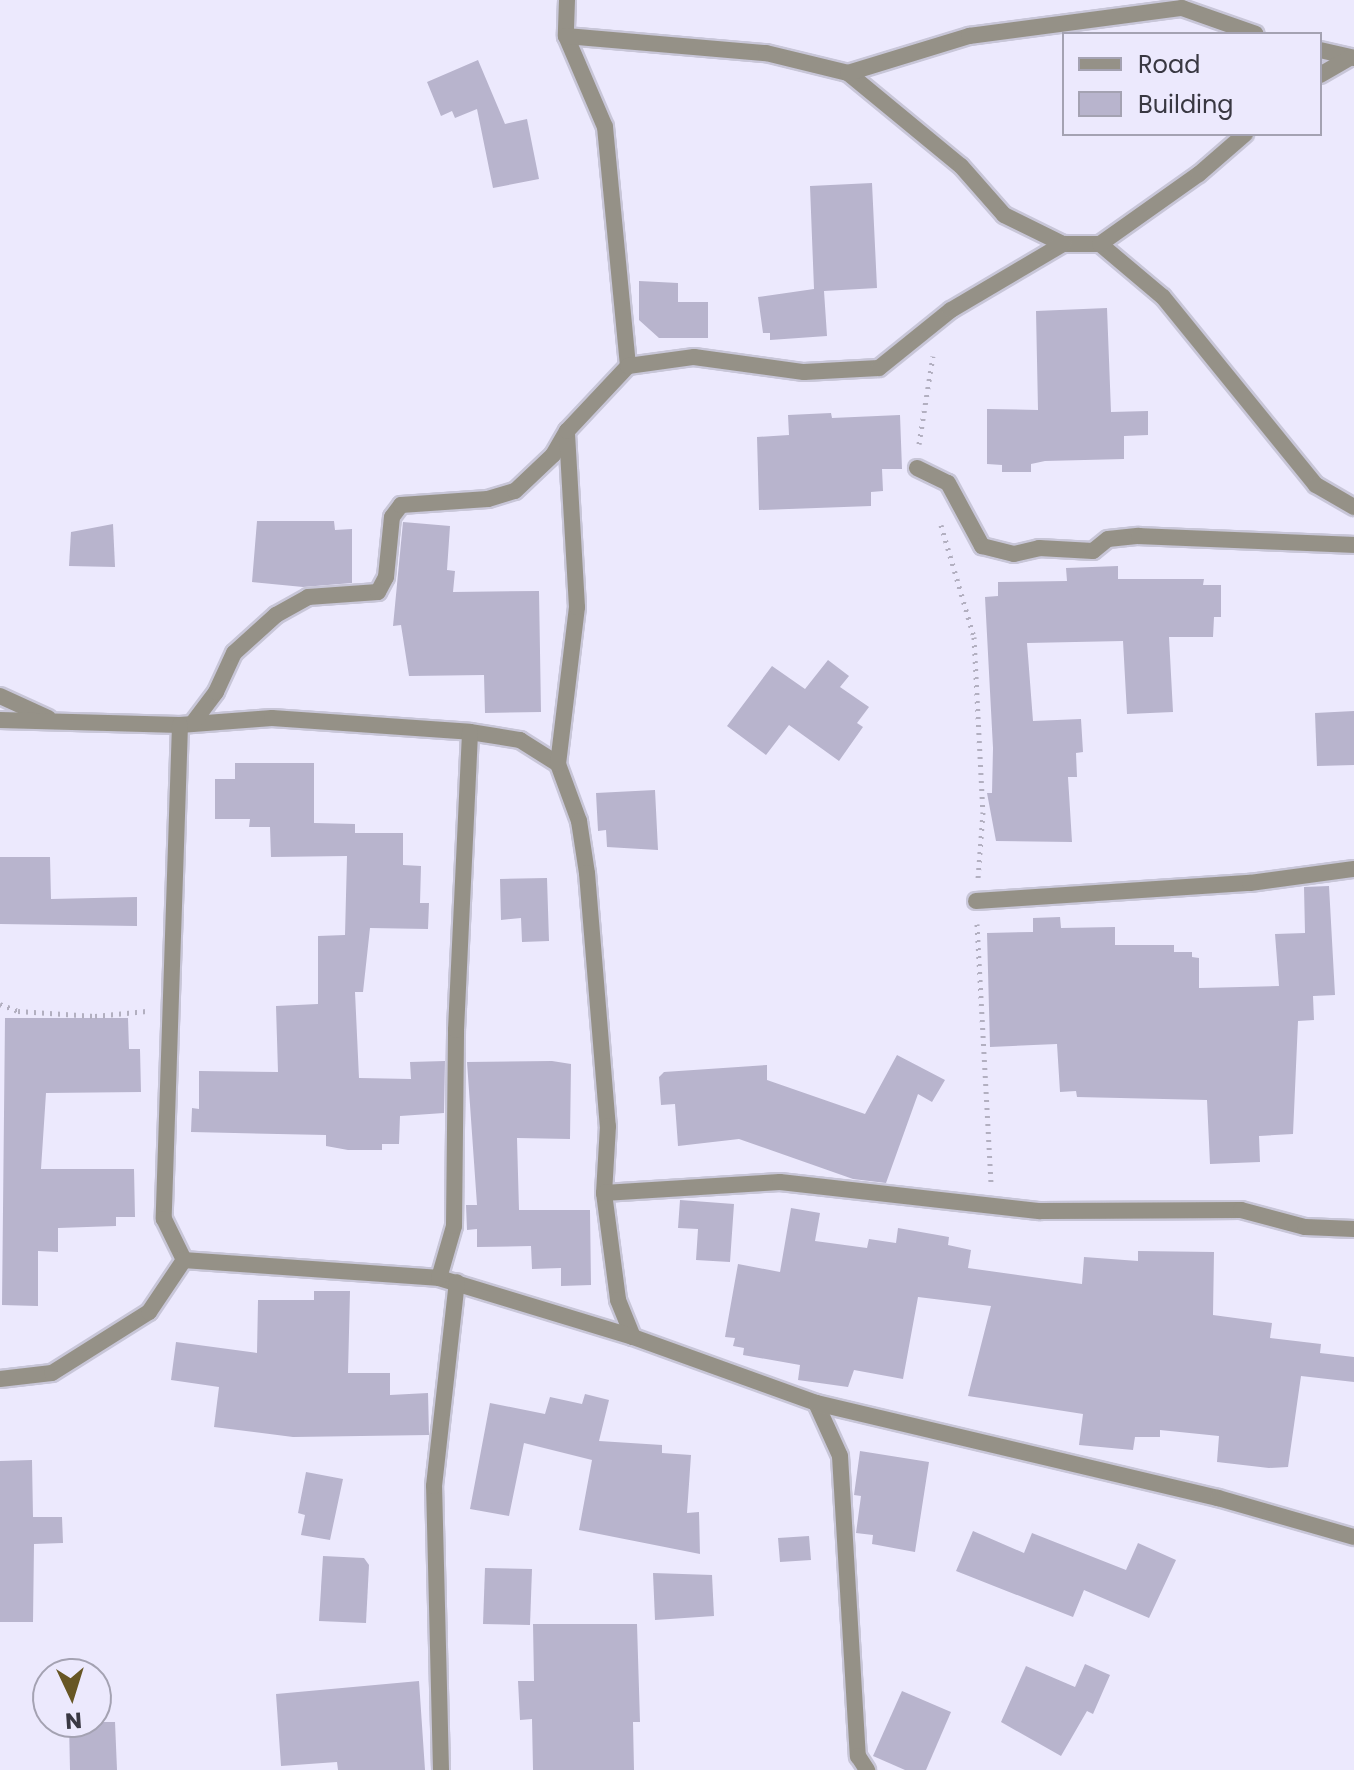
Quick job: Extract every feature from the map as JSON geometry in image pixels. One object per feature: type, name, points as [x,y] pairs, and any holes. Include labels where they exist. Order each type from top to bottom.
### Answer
[{"type":"street","points":[[567,0],[566,36],[605,127],[628,366]]},
{"type":"street","points":[[848,73],[969,36],[1181,4],[1251,32]]},
{"type":"street","points":[[566,36],[766,53],[848,73],[961,166],[1004,215],[1063,244],[1100,244],[1199,174],[1243,136]]},
{"type":"street","points":[[1322,50],[1352,58]]},
{"type":"street","points":[[1322,74],[1352,58]]},
{"type":"street","points":[[184,1260],[164,1219],[168,1009],[186,725],[216,692],[234,653],[276,615],[308,597],[378,592],[386,577],[392,517],[401,505],[488,499],[515,491],[553,455],[567,431],[628,366],[694,357],[804,372],[879,368],[951,310],[1063,244]]},
{"type":"street","points":[[1100,244],[1163,297],[1316,485],[1354,507]]},
{"type":"street","points":[[567,431],[577,607],[558,764],[579,821],[587,873],[608,1126],[604,1193],[618,1300],[633,1337]]},
{"type":"street","points":[[917,468],[948,483],[982,546],[1014,554],[1039,548],[1093,551],[1108,539],[1139,536],[1354,545]]},
{"type":"street","points":[[0,696],[57,722]]},
{"type":"street","points":[[0,720],[186,725],[272,718],[470,732],[520,740],[558,764]]},
{"type":"street","points":[[439,1278],[454,1226],[456,1030],[470,732]]},
{"type":"street","points":[[976,901],[1250,883],[1354,869]]},
{"type":"street","points":[[604,1193],[780,1182],[991,1207],[1241,1210],[1305,1227],[1354,1229]]},
{"type":"street","points":[[184,1260],[439,1278],[457,1282],[633,1337],[816,1403],[1218,1498],[1354,1537]]},
{"type":"street","points":[[0,1379],[52,1373],[149,1312],[184,1260]]},
{"type":"street","points":[[441,1770],[434,1486],[457,1282]]},
{"type":"street","points":[[816,1403],[840,1456],[858,1756],[867,1770]]},
{"type":"path","points":[[917,468],[928,370],[951,310]]},
{"type":"path","points":[[938,511],[974,637],[983,812],[976,901],[991,1207]]},
{"type":"path","points":[[0,1004],[18,1011],[95,1016],[168,1009]]},
{"type":"building","points":[[478,60],[505,124],[527,119],[539,179],[493,188],[477,109],[455,118],[452,111],[441,116],[427,82]]},
{"type":"building","points":[[872,183],[877,288],[824,291],[827,336],[770,340],[770,333],[763,333],[758,297],[814,289],[810,186]]},
{"type":"building","points":[[639,281],[678,283],[678,302],[708,302],[708,338],[659,338],[639,320]]},
{"type":"building","points":[[1107,308],[1111,412],[1148,411],[1148,435],[1124,436],[1124,459],[1045,461],[1031,464],[1031,472],[1002,472],[1002,465],[987,464],[987,409],[1038,410],[1036,311]]},
{"type":"building","points":[[831,413],[832,418],[900,415],[902,469],[882,469],[883,491],[871,492],[871,506],[759,510],[757,437],[789,435],[788,415]]},
{"type":"building","points":[[257,521],[334,521],[335,530],[352,529],[352,583],[303,587],[252,582]]},
{"type":"building","points":[[403,522],[450,526],[447,570],[455,571],[453,592],[539,591],[541,712],[485,713],[484,675],[409,676],[401,625],[393,626]]},
{"type":"building","points":[[113,524],[115,567],[69,566],[71,532]]},
{"type":"building","points":[[1118,566],[1118,579],[1204,579],[1203,585],[1221,585],[1221,617],[1214,617],[1213,637],[1169,637],[1173,712],[1127,714],[1123,641],[1027,643],[1033,721],[1081,719],[1083,752],[1076,753],[1077,777],[1068,777],[1072,842],[996,841],[987,793],[992,793],[993,748],[985,597],[998,596],[998,582],[1067,581],[1066,568]]},
{"type":"building","points":[[828,660],[849,676],[840,687],[869,707],[857,723],[863,727],[839,761],[789,725],[766,755],[727,726],[772,666],[805,689]]},
{"type":"building","points":[[1354,711],[1354,765],[1317,766],[1315,713]]},
{"type":"building","points":[[235,763],[314,763],[314,823],[355,824],[355,833],[403,833],[403,865],[421,866],[420,903],[429,903],[428,929],[370,928],[363,992],[355,992],[359,1078],[411,1079],[410,1062],[445,1061],[444,1113],[400,1116],[399,1144],[382,1144],[382,1150],[348,1150],[326,1146],[326,1135],[191,1132],[192,1108],[199,1109],[199,1071],[278,1072],[276,1006],[318,1004],[318,936],[345,935],[347,856],[271,857],[270,827],[249,827],[250,819],[215,819],[215,779],[235,779]]},
{"type":"building","points":[[655,790],[658,850],[607,847],[606,830],[598,831],[596,793]]},
{"type":"building","points":[[0,857],[50,857],[51,899],[137,897],[137,926],[0,924]]},
{"type":"building","points":[[547,878],[549,941],[522,942],[521,918],[501,920],[500,879]]},
{"type":"building","points":[[1329,886],[1335,995],[1313,996],[1314,1020],[1298,1021],[1293,1134],[1259,1136],[1260,1162],[1210,1164],[1207,1100],[1077,1097],[1076,1091],[1060,1092],[1057,1044],[990,1047],[987,933],[1033,932],[1033,918],[1060,917],[1061,928],[1115,927],[1115,945],[1174,945],[1174,952],[1192,952],[1192,957],[1199,958],[1199,988],[1279,986],[1275,934],[1305,933],[1304,887]]},
{"type":"building","points":[[5,1018],[128,1018],[129,1049],[140,1049],[141,1092],[46,1093],[41,1169],[134,1169],[135,1217],[116,1217],[116,1226],[58,1228],[58,1252],[38,1251],[38,1306],[2,1305]]},
{"type":"building","points":[[897,1055],[945,1080],[932,1102],[918,1094],[886,1183],[853,1179],[739,1139],[678,1146],[675,1104],[661,1105],[659,1077],[664,1072],[767,1065],[767,1080],[865,1114]]},
{"type":"building","points":[[552,1061],[571,1064],[570,1139],[517,1138],[519,1210],[590,1210],[591,1285],[561,1286],[561,1268],[532,1269],[531,1246],[477,1247],[477,1229],[467,1230],[466,1205],[477,1205],[467,1062]]},
{"type":"building","points":[[680,1200],[734,1204],[730,1262],[696,1260],[698,1229],[678,1228]]},
{"type":"building","points":[[791,1208],[820,1213],[815,1241],[867,1248],[869,1239],[896,1243],[898,1228],[949,1237],[948,1245],[971,1250],[968,1268],[1082,1284],[1084,1257],[1138,1261],[1138,1251],[1214,1252],[1213,1315],[1272,1323],[1270,1338],[1321,1344],[1320,1353],[1354,1357],[1354,1382],[1301,1376],[1288,1467],[1269,1468],[1217,1462],[1219,1436],[1160,1430],[1160,1437],[1135,1437],[1133,1450],[1079,1445],[1083,1414],[968,1396],[991,1306],[918,1297],[903,1379],[854,1370],[848,1387],[798,1380],[800,1365],[743,1355],[744,1348],[733,1346],[735,1338],[725,1337],[738,1264],[780,1272]]},
{"type":"building","points":[[314,1291],[350,1291],[348,1373],[390,1373],[390,1395],[428,1393],[429,1435],[293,1437],[214,1427],[219,1387],[171,1380],[176,1342],[257,1353],[258,1300],[314,1300]]},
{"type":"building","points":[[585,1394],[609,1400],[599,1441],[662,1445],[662,1453],[691,1455],[687,1513],[699,1512],[700,1554],[579,1530],[592,1460],[524,1443],[509,1516],[470,1509],[490,1403],[545,1414],[550,1397],[582,1404]]},
{"type":"building","points":[[860,1451],[929,1462],[915,1552],[872,1544],[873,1535],[856,1533],[861,1496],[854,1495]]},
{"type":"building","points":[[32,1460],[33,1517],[62,1517],[63,1543],[34,1544],[33,1622],[0,1622],[0,1461]]},
{"type":"building","points":[[306,1472],[343,1479],[330,1540],[301,1535],[305,1515],[298,1513]]},
{"type":"building","points":[[973,1531],[1024,1553],[1032,1533],[1126,1570],[1138,1543],[1176,1560],[1149,1618],[1084,1590],[1073,1617],[956,1571]]},
{"type":"building","points":[[809,1536],[811,1560],[780,1562],[778,1538]]},
{"type":"building","points":[[323,1556],[364,1558],[369,1565],[366,1623],[319,1621]]},
{"type":"building","points":[[485,1568],[532,1569],[530,1625],[483,1624]]},
{"type":"building","points":[[653,1573],[712,1575],[714,1616],[655,1620]]},
{"type":"building","points":[[533,1624],[637,1624],[640,1722],[633,1722],[634,1770],[533,1770],[532,1719],[520,1720],[518,1681],[534,1681]]},
{"type":"building","points":[[1085,1664],[1110,1675],[1093,1714],[1087,1711],[1061,1756],[1001,1722],[1026,1666],[1075,1687]]},
{"type":"building","points":[[419,1681],[425,1770],[338,1770],[337,1762],[281,1766],[276,1694]]},
{"type":"building","points":[[902,1691],[951,1712],[926,1770],[905,1770],[873,1756]]},
{"type":"building","points":[[112,1722],[115,1722],[117,1770],[70,1770],[69,1738],[112,1738]]}]
